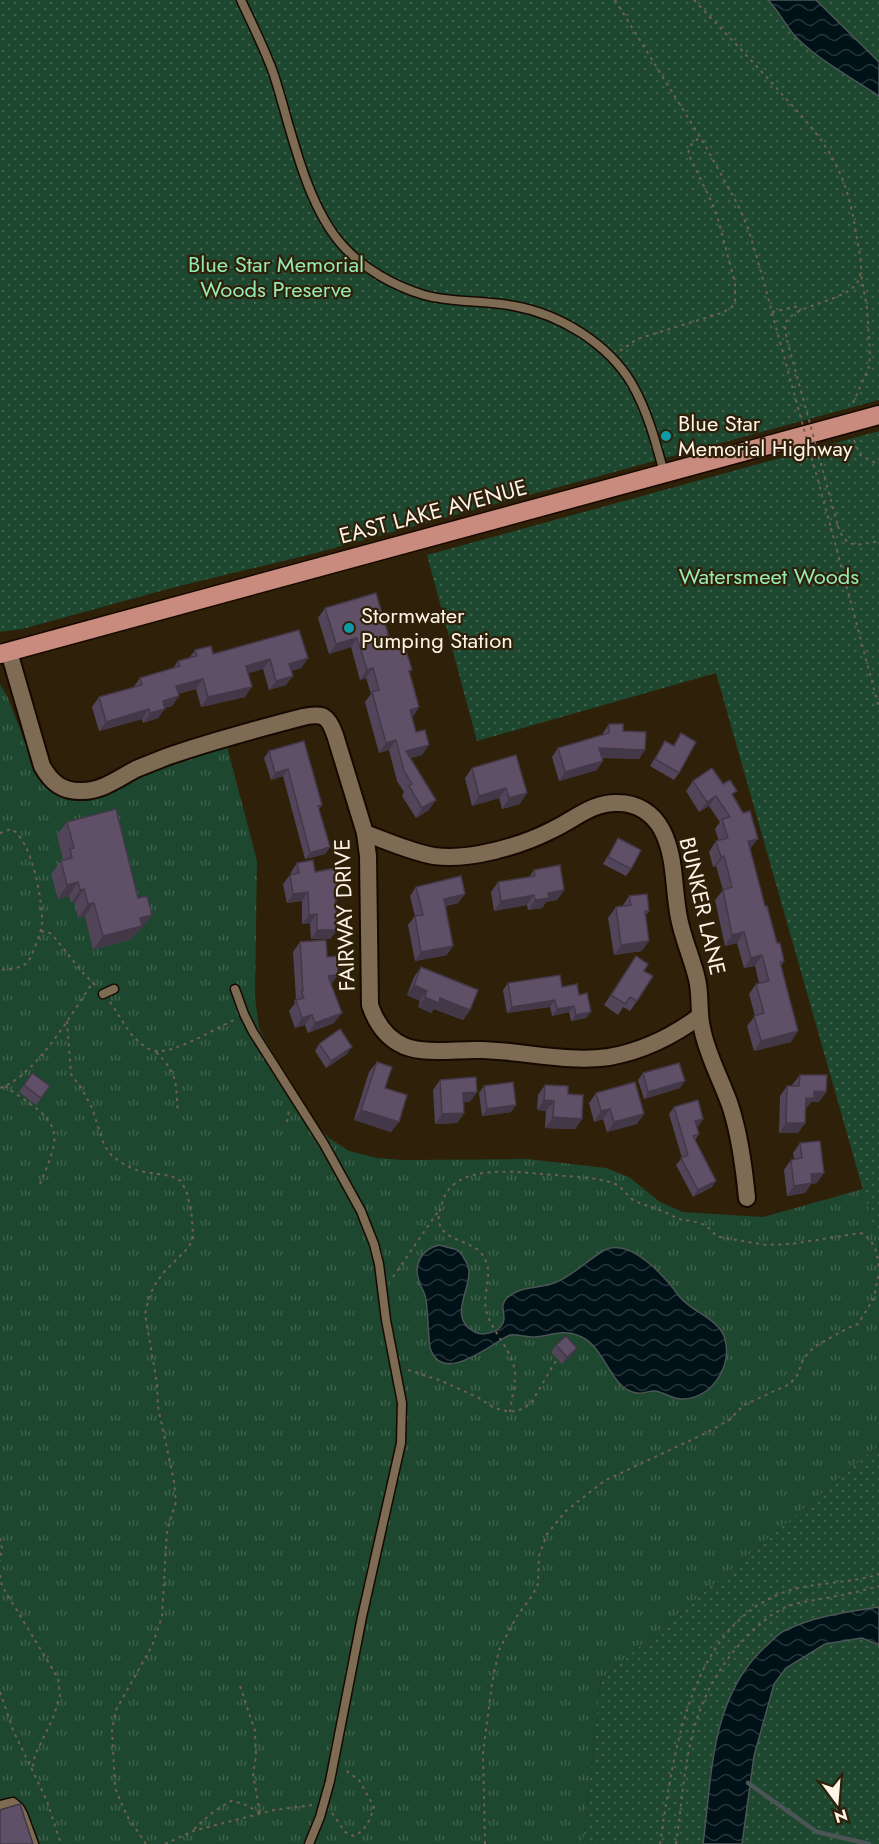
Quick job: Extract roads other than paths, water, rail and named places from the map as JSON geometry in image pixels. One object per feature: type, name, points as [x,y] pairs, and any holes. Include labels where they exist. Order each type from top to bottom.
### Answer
[{"type":"main road","name":"EAST LAKE AVENUE","points":[[5,653],[879,415]]},
{"type":"street","name":"FAIRWAY DRIVE","points":[[5,653],[42,766],[56,785],[68,790],[80,792],[92,790],[110,784],[137,769],[198,746],[316,714],[324,716],[331,723],[365,832],[368,856],[370,1005],[375,1020],[383,1031],[404,1046],[421,1050],[516,1052],[584,1059],[609,1057],[657,1042],[680,1031],[700,1016]]},
{"type":"street","name":"BUNKER LANE","points":[[365,832],[434,856],[468,855],[522,843],[553,830],[582,812],[603,804],[633,804],[647,811],[660,827],[672,857],[678,917],[697,980],[700,1016],[706,1044],[731,1108],[743,1159],[747,1198]]},
{"type":"lane","points":[[241,0],[272,71],[313,198],[342,245],[366,267],[396,284],[425,295],[513,306],[546,315],[564,323],[596,345],[631,383],[652,429],[664,473]]},
{"type":"lane","points":[[103,994],[114,989]]},
{"type":"lane","points":[[235,989],[244,1014],[324,1144],[361,1211],[374,1244],[402,1403],[401,1443],[362,1617],[334,1763],[324,1803],[309,1844]]},
{"type":"lane","points":[[0,1804],[13,1802],[19,1807],[34,1844]]},
{"type":"water","points":[[768,0],[816,0],[879,62],[879,97],[808,48],[795,36]]},
{"type":"water","points":[[439,1245],[458,1250],[466,1262],[469,1278],[461,1312],[467,1326],[475,1332],[484,1334],[497,1330],[503,1323],[504,1303],[512,1294],[561,1280],[603,1251],[613,1248],[635,1253],[665,1279],[684,1302],[711,1321],[722,1332],[726,1349],[723,1369],[712,1386],[704,1393],[694,1397],[679,1399],[654,1391],[637,1393],[620,1384],[595,1347],[587,1340],[571,1333],[538,1337],[510,1335],[467,1359],[456,1363],[445,1363],[436,1359],[430,1348],[426,1299],[417,1275],[420,1258],[428,1250]]},
{"type":"water","points":[[879,1607],[879,1645],[862,1638],[825,1644],[786,1668],[774,1684],[754,1756],[742,1844],[703,1844],[717,1739],[733,1689],[747,1667],[780,1633],[797,1625],[820,1618]]},
{"type":"waterway","points":[[748,1783],[817,1832],[869,1844]]},
{"type":"place","name":"Blue Star Memorial Highway","points":[[666,436]]},
{"type":"place","name":"Stormwater Pumping Station","points":[[349,628]]},
{"type":"park label","name":"Blue Star Memorial Woods Preserve","points":[[276,276]]},
{"type":"park label","name":"Watersmeet Woods","points":[[769,576]]}]
